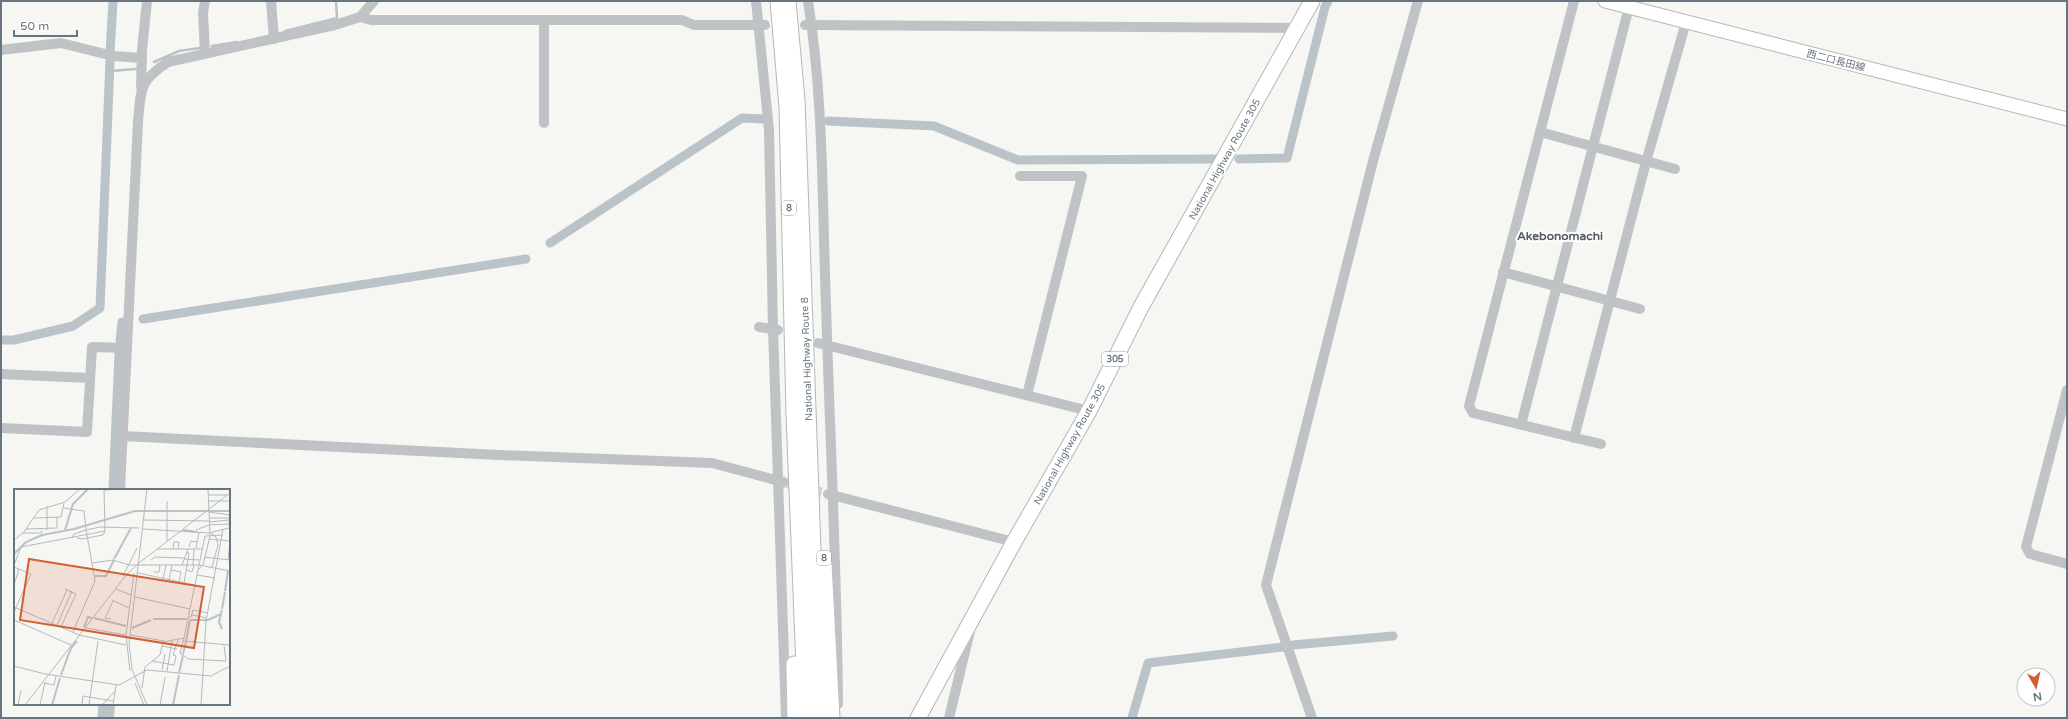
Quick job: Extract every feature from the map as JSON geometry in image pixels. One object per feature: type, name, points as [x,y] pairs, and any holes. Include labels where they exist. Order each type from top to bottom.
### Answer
[{"type":"highway","name":"8","points":[[774,1],[780,28]]},
{"type":"highway","name":"National Highway Route 8","points":[[778,1],[787,108],[794,415],[811,683],[819,718]]},
{"type":"highway","name":"National Highway Route 8","points":[[788,1],[797,100],[808,398],[811,683],[806,718]]},
{"type":"highway","name":"8","points":[[790,16],[794,1]]},
{"type":"highway","name":"National Highway Route 305","points":[[918,718],[973,620],[1014,542],[1088,411],[1141,307],[1312,1]]},
{"type":"highway","name":"8","points":[[808,398],[821,513],[832,718]]},
{"type":"highway","name":"8","points":[[794,415],[788,427],[795,718]]},
{"type":"main road","name":"西二口長田線","points":[[1605,1],[2067,119]]},
{"type":"street","points":[[120,489],[138,122],[147,1]]},
{"type":"street","points":[[205,1],[203,13],[205,53]]},
{"type":"street","points":[[271,1],[274,39]]},
{"type":"street","points":[[141,89],[151,73],[168,62],[335,25],[360,17],[374,1]]},
{"type":"street","points":[[756,1],[762,25],[769,130],[781,482],[786,718]]},
{"type":"street","points":[[808,1],[808,26],[820,132],[822,344],[830,495],[838,718]]},
{"type":"street","points":[[1312,718],[1266,585],[1373,161],[1418,1]]},
{"type":"street","points":[[1574,1],[1469,406],[1473,412],[1601,444]]},
{"type":"street","points":[[1521,425],[1629,7]]},
{"type":"street","points":[[360,17],[371,20],[682,20],[694,25],[762,25]]},
{"type":"street","points":[[544,21],[544,123]]},
{"type":"street","points":[[1574,438],[1646,162],[1686,22]]},
{"type":"street","points":[[808,26],[1297,28]]},
{"type":"street","points":[[1,50],[61,43],[113,56],[142,58]]},
{"type":"street","points":[[1540,132],[1675,169]]},
{"type":"street","points":[[1020,176],[1082,176],[1026,395]]},
{"type":"street","points":[[1503,272],[1640,309]]},
{"type":"street","points":[[758,327],[776,329]]},
{"type":"street","points":[[822,344],[1088,411]]},
{"type":"street","points":[[1,428],[87,432],[92,347],[128,348]]},
{"type":"street","points":[[1,374],[89,378]]},
{"type":"street","points":[[2067,390],[2026,547],[2030,554],[2067,564]]},
{"type":"street","points":[[123,436],[499,455],[712,463],[781,482]]},
{"type":"street","points":[[830,495],[1014,542]]},
{"type":"street","points":[[949,718],[973,620]]},
{"type":"street","points":[[110,705],[110,718]]},
{"type":"waterway","points":[[110,53],[113,1]]},
{"type":"waterway","points":[[285,31],[337,18],[336,1]]},
{"type":"waterway","points":[[1239,159],[1287,158],[1325,7],[1328,1]]},
{"type":"waterway","points":[[212,46],[237,42]]},
{"type":"waterway","points":[[154,62],[179,51],[200,48]]},
{"type":"waterway","points":[[1,340],[14,340],[73,326],[100,308],[110,61]]},
{"type":"waterway","points":[[110,71],[136,69]]},
{"type":"waterway","points":[[550,243],[742,118],[763,119]]},
{"type":"waterway","points":[[828,121],[934,126],[1018,160],[1216,159]]},
{"type":"waterway","points":[[143,319],[526,259]]},
{"type":"waterway","points":[[120,341],[122,322]]},
{"type":"waterway","points":[[113,489],[119,353]]},
{"type":"waterway","points":[[1293,645],[1393,636]]},
{"type":"waterway","points":[[1132,718],[1148,663],[1283,647]]},
{"type":"waterway","points":[[102,718],[103,705]]},
{"type":"tunnel","points":[[783,482],[827,494]]},
{"type":"district","name":"Akebonomachi","points":[[1560,236]]}]
